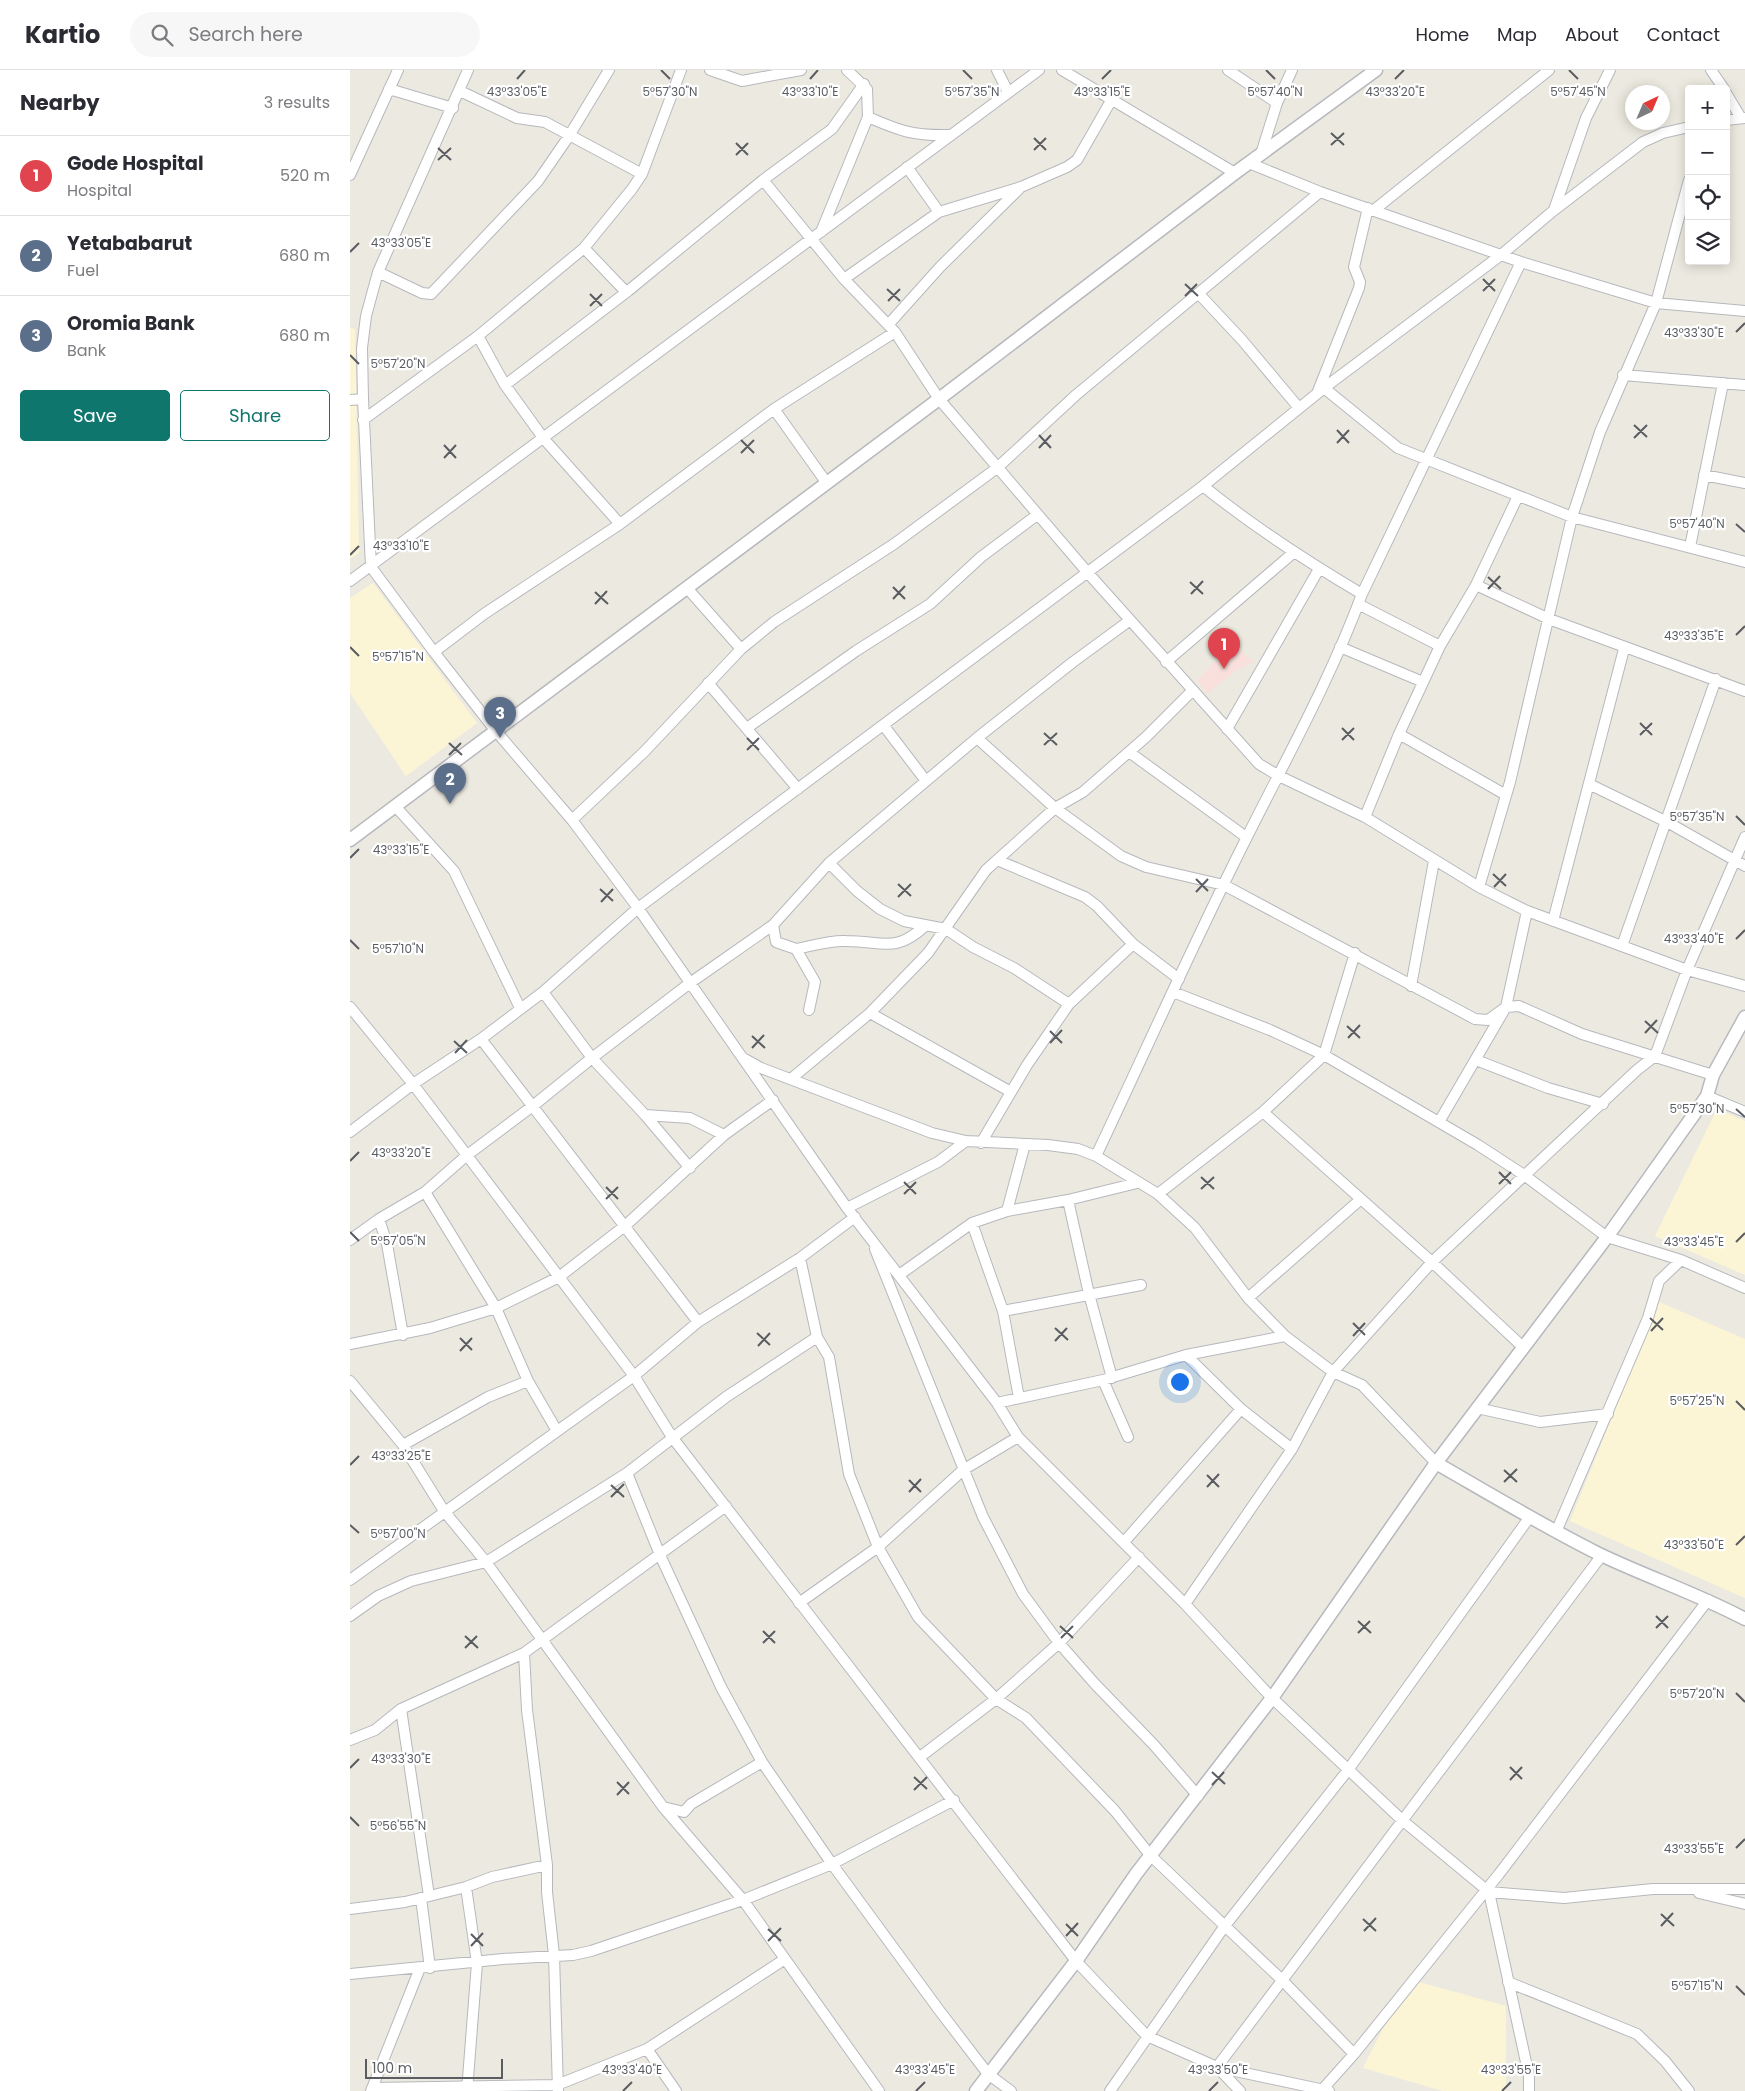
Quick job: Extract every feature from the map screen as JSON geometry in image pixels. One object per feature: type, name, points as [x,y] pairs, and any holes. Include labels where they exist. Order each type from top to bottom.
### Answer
[{"type":"street","points":[[350,175],[398,70]]},
{"type":"street","points":[[468,70],[453,108],[378,272],[366,316],[362,348],[362,399],[371,567],[495,730],[572,820],[638,908],[848,1208],[996,1403],[1018,1436],[1185,1604],[1272,1698],[1402,1820],[1487,1891],[1564,1898],[1653,1889],[1745,1889]]},
{"type":"street","points":[[378,272],[422,293],[431,294],[538,181],[569,136],[609,70]]},
{"type":"street","points":[[363,420],[478,336],[584,248],[642,174],[681,70]]},
{"type":"street","points":[[710,70],[742,80],[801,70]]},
{"type":"street","points":[[821,233],[868,117],[869,94],[864,84],[847,70]]},
{"type":"street","points":[[997,70],[1008,92]]},
{"type":"street","points":[[350,581],[544,439],[1039,70]]},
{"type":"street","points":[[1062,70],[1235,173]]},
{"type":"street","points":[[1228,70],[1277,103]]},
{"type":"street","points":[[1261,154],[1277,103],[1292,70]]},
{"type":"street","points":[[350,840],[826,482],[939,400],[1235,173],[1376,70]]},
{"type":"street","points":[[1321,391],[1359,288],[1360,282],[1354,267],[1371,209],[1549,70]]},
{"type":"street","points":[[1553,211],[1586,118],[1610,70]]},
{"type":"street","points":[[1711,70],[1721,85]]},
{"type":"street","points":[[505,385],[626,292],[763,180],[832,129],[864,84]]},
{"type":"street","points":[[389,89],[453,108]]},
{"type":"street","points":[[460,91],[517,118],[544,122],[642,174]]},
{"type":"street","points":[[844,279],[939,212],[1021,186],[1067,167],[1077,160],[1112,99]]},
{"type":"street","points":[[1730,99],[1743,118],[1730,120]]},
{"type":"street","points":[[868,117],[896,129],[920,136],[950,135]]},
{"type":"street","points":[[350,1132],[413,1084],[482,1039],[543,992],[638,908],[1203,486],[1299,408],[1644,142],[1663,133],[1685,128]]},
{"type":"street","points":[[1249,163],[1320,192],[1521,262],[1656,303],[1745,311]]},
{"type":"street","points":[[907,167],[939,212]]},
{"type":"street","points":[[763,180],[844,279],[891,328],[939,400],[1037,515],[1258,764],[1365,817],[1434,861],[1479,887],[1527,911],[1687,970],[1745,986]]},
{"type":"street","points":[[434,652],[484,614],[620,524],[774,409],[891,328],[940,267],[1021,186]]},
{"type":"street","points":[[572,820],[644,752],[741,649],[794,607],[894,544],[998,468],[1076,395],[1320,192]]},
{"type":"street","points":[[1479,887],[1506,795],[1572,517],[1600,432],[1656,303],[1685,195]]},
{"type":"street","points":[[584,248],[626,292]]},
{"type":"street","points":[[1096,1156],[1246,837],[1279,776],[1426,458],[1521,262]]},
{"type":"street","points":[[1199,294],[1242,340],[1299,408]]},
{"type":"street","points":[[478,336],[505,385],[544,439],[620,524]]},
{"type":"street","points":[[1624,375],[1745,385]]},
{"type":"street","points":[[1690,547],[1723,383]]},
{"type":"street","points":[[1321,391],[1398,448],[1572,517],[1745,562]]},
{"type":"street","points":[[350,400],[362,399]]},
{"type":"street","points":[[774,409],[826,482]]},
{"type":"street","points":[[1704,475],[1745,483]]},
{"type":"street","points":[[1203,486],[1245,520],[1292,553],[1362,594]]},
{"type":"street","points":[[1365,817],[1399,734],[1440,646],[1476,584],[1518,496]]},
{"type":"street","points":[[747,728],[856,651],[930,604],[981,557],[1037,515]]},
{"type":"street","points":[[1166,662],[1292,553]]},
{"type":"street","points":[[1227,729],[1319,569]]},
{"type":"street","points":[[1476,584],[1549,619],[1745,691]]},
{"type":"street","points":[[687,588],[741,649]]},
{"type":"street","points":[[1358,604],[1440,646]]},
{"type":"street","points":[[350,1240],[379,1219],[425,1192],[466,1156],[534,1106],[592,1058],[690,983],[773,925],[829,863],[977,738],[1072,662],[1130,621]]},
{"type":"street","points":[[1340,647],[1423,682]]},
{"type":"street","points":[[1553,921],[1590,785],[1624,648]]},
{"type":"street","points":[[1622,946],[1716,679]]},
{"type":"street","points":[[708,683],[798,789]]},
{"type":"street","points":[[792,1078],[870,1013],[928,953],[986,870],[1055,808],[1083,792],[1129,752],[1192,691]]},
{"type":"street","points":[[884,726],[926,781]]},
{"type":"street","points":[[1399,734],[1506,795]]},
{"type":"street","points":[[977,738],[1055,808],[1121,856],[1146,867],[1224,885],[1355,953],[1411,986],[1482,1021],[1488,1020],[1506,1007],[1519,1006],[1582,1034],[1713,1075]]},
{"type":"street","points":[[1129,752],[1246,837]]},
{"type":"street","points":[[1590,785],[1666,822],[1745,866]]},
{"type":"street","points":[[395,806],[454,871],[520,1008]]},
{"type":"street","points":[[1185,1604],[1292,1449],[1333,1372],[1432,1262],[1637,1070],[1655,1056],[1687,970],[1745,837]]},
{"type":"street","points":[[997,860],[1086,897],[1133,944],[1180,980]]},
{"type":"street","points":[[1411,986],[1434,861]]},
{"type":"street","points":[[829,863],[857,891],[880,909],[904,921],[946,929],[1014,968],[1069,1004]]},
{"type":"street","points":[[1439,1122],[1506,1007],[1527,911]]},
{"type":"street","points":[[773,925],[776,942],[796,949],[844,940],[889,945],[910,940],[926,925]]},
{"type":"street","points":[[982,1143],[1011,1092],[1069,1004],[1133,944]]},
{"type":"street","points":[[796,949],[815,982],[809,1010]]},
{"type":"street","points":[[1158,1194],[1263,1112],[1324,1054],[1355,953]]},
{"type":"street","points":[[543,992],[592,1058],[645,1115],[690,1168]]},
{"type":"street","points":[[1174,992],[1324,1054],[1524,1175],[1607,1237],[1681,1260],[1745,1288]]},
{"type":"street","points":[[350,1007],[413,1084],[634,1376],[672,1437],[799,1603],[954,1800],[1033,1908],[1076,1960],[1147,2036],[1217,2067],[1324,2090],[1487,1891],[1708,1600]]},
{"type":"street","points":[[870,1013],[1011,1092]]},
{"type":"street","points":[[976,2091],[1076,1960],[1150,1855],[1198,1796],[1272,1698],[1436,1463],[1607,1237],[1707,1096],[1713,1075],[1745,1016]]},
{"type":"street","points":[[482,1039],[626,1225],[698,1322]]},
{"type":"street","points":[[742,1058],[761,1068],[792,1078],[932,1133],[966,1142],[1048,1145],[1078,1149],[1096,1156],[1158,1194],[1195,1228],[1248,1298],[1285,1336],[1333,1372],[1350,1378],[1368,1390],[1395,1422],[1436,1463],[1556,1532],[1602,1555],[1708,1600],[1745,1619]]},
{"type":"street","points":[[1476,1060],[1548,1088],[1602,1104]]},
{"type":"street","points":[[1707,1096],[1745,1112]]},
{"type":"street","points":[[350,1344],[403,1335],[496,1308],[559,1277],[626,1225],[724,1135],[773,1100]]},
{"type":"street","points":[[1263,1112],[1432,1262],[1524,1348]]},
{"type":"street","points":[[645,1115],[690,1118],[724,1135]]},
{"type":"street","points":[[848,1208],[938,1162],[966,1142]]},
{"type":"street","points":[[1007,1211],[1025,1144]]},
{"type":"street","points":[[899,1275],[972,1223],[1007,1211],[1068,1200],[1138,1183]]},
{"type":"street","points":[[425,1192],[496,1308],[528,1381],[558,1431]]},
{"type":"street","points":[[1248,1298],[1361,1199]]},
{"type":"street","points":[[1068,1200],[1108,1379],[1128,1437]]},
{"type":"street","points":[[350,1580],[634,1376],[698,1322],[800,1258],[855,1217]]},
{"type":"street","points":[[379,1219],[387,1244],[403,1335]]},
{"type":"street","points":[[972,1223],[1003,1311],[1019,1398]]},
{"type":"street","points":[[869,1234],[983,1517],[1023,1594],[1059,1643],[1095,1684],[1141,1730],[1198,1796]]},
{"type":"street","points":[[800,1258],[817,1337],[830,1357],[848,1474],[878,1547],[918,1617],[996,1699],[1026,1718],[1115,1811],[1150,1855],[1282,1980],[1354,2054]]},
{"type":"street","points":[[1556,1532],[1648,1318],[1659,1281],[1681,1260]]},
{"type":"street","points":[[1003,1311],[1141,1285]]},
{"type":"street","points":[[996,1403],[1108,1379],[1186,1355],[1285,1336]]},
{"type":"street","points":[[350,1616],[378,1596],[411,1581],[486,1562],[626,1473],[726,1397],[817,1337]]},
{"type":"street","points":[[1186,1355],[1242,1409],[1292,1449]]},
{"type":"street","points":[[350,1381],[403,1445],[444,1511],[486,1562],[663,1808],[743,1900],[879,2091]]},
{"type":"street","points":[[403,1445],[488,1397],[528,1381]]},
{"type":"street","points":[[1477,1408],[1540,1422],[1608,1414]]},
{"type":"street","points":[[1124,1542],[1242,1409]]},
{"type":"street","points":[[799,1603],[878,1547],[963,1470],[1018,1436]]},
{"type":"street","points":[[626,1473],[660,1555],[721,1687],[762,1762],[832,1864],[988,2074],[1010,2091]]},
{"type":"street","points":[[350,1740],[375,1730],[401,1709],[524,1653],[726,1506]]},
{"type":"street","points":[[1110,2091],[1224,1927],[1348,1770],[1529,1518]]},
{"type":"street","points":[[1217,2067],[1602,1555]]},
{"type":"street","points":[[920,1757],[996,1699],[1059,1643],[1139,1557]]},
{"type":"street","points":[[524,1653],[527,1710],[548,1865],[547,1892],[554,1955],[557,2088]]},
{"type":"street","points":[[401,1709],[425,1897],[425,1968],[372,2090],[557,2088],[647,2049],[785,1959]]},
{"type":"street","points":[[663,1808],[684,1812],[691,1804],[762,1762]]},
{"type":"street","points":[[350,1974],[554,1955],[573,1956],[591,1951],[743,1900],[832,1864],[954,1800]]},
{"type":"street","points":[[350,1909],[425,1897],[466,1887],[492,1877],[548,1865]]},
{"type":"street","points":[[466,1887],[477,1963],[467,2088]]},
{"type":"street","points":[[1681,1888],[1745,1904]]},
{"type":"street","points":[[1487,1891],[1529,2076],[1529,2091]]},
{"type":"street","points":[[1508,1982],[1638,2034],[1666,2061],[1688,2091]]},
{"type":"street","points":[[647,2049],[676,2091]]},
{"type":"street","points":[[1217,2067],[1240,2091]]},
{"type":"shaded area","points":[[350,328],[355,329],[359,553],[350,559]]},
{"type":"shaded area","points":[[373,583],[477,723],[406,776],[350,693],[350,598]]},
{"type":"shaded area","points":[[1229,647],[1237,648],[1254,662],[1235,671],[1207,694],[1197,680]]},
{"type":"shaded area","points":[[1717,1109],[1745,1121],[1745,1275],[1655,1236]]},
{"type":"shaded area","points":[[1659,1302],[1745,1339],[1745,1598],[1570,1521]]},
{"type":"shaded area","points":[[1408,1979],[1506,2006],[1506,2091],[1443,2091],[1363,2068]]},
{"type":"place","name":"Gode Hospital","points":[[1224,669]]},
{"type":"place","name":"Oromia Bank","points":[[500,738]]},
{"type":"place","name":"Yetababarut","points":[[450,804]]}]
